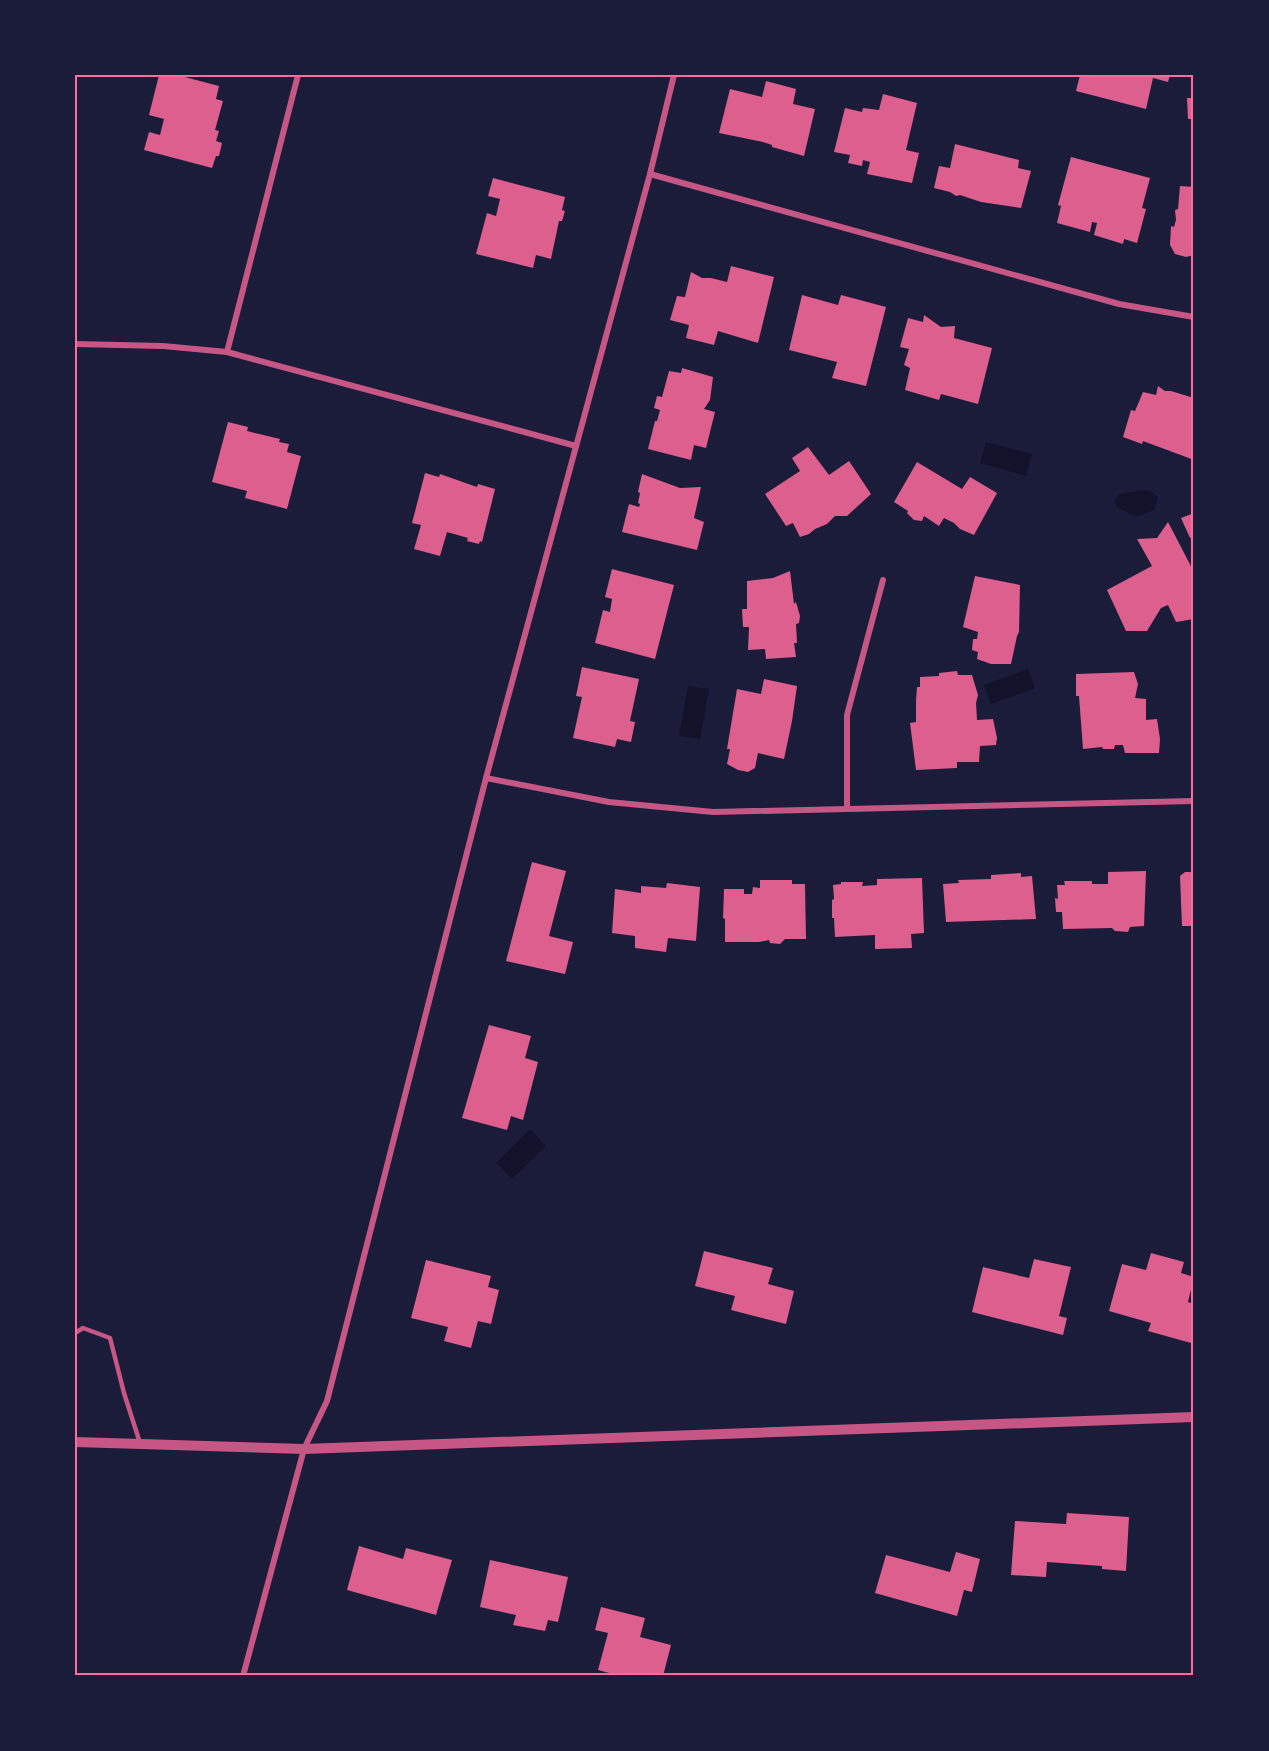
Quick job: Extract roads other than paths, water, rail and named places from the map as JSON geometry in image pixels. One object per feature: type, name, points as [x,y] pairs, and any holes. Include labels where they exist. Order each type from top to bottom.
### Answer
[{"type":"street","points":[[227,352],[298,75]]},
{"type":"street","points":[[243,1676],[304,1449],[327,1401],[486,778],[650,174],[674,75]]},
{"type":"street","points":[[650,174],[1119,304],[1194,317]]},
{"type":"street","points":[[75,344],[164,346],[227,352],[576,446]]},
{"type":"street","points":[[847,809],[847,715],[883,580]]},
{"type":"street","points":[[486,778],[609,802],[713,812],[1194,801]]},
{"type":"street","points":[[75,1442],[304,1449],[1194,1417]]},
{"type":"lane","points":[[75,1333],[83,1328],[110,1338],[140,1444]]}]
